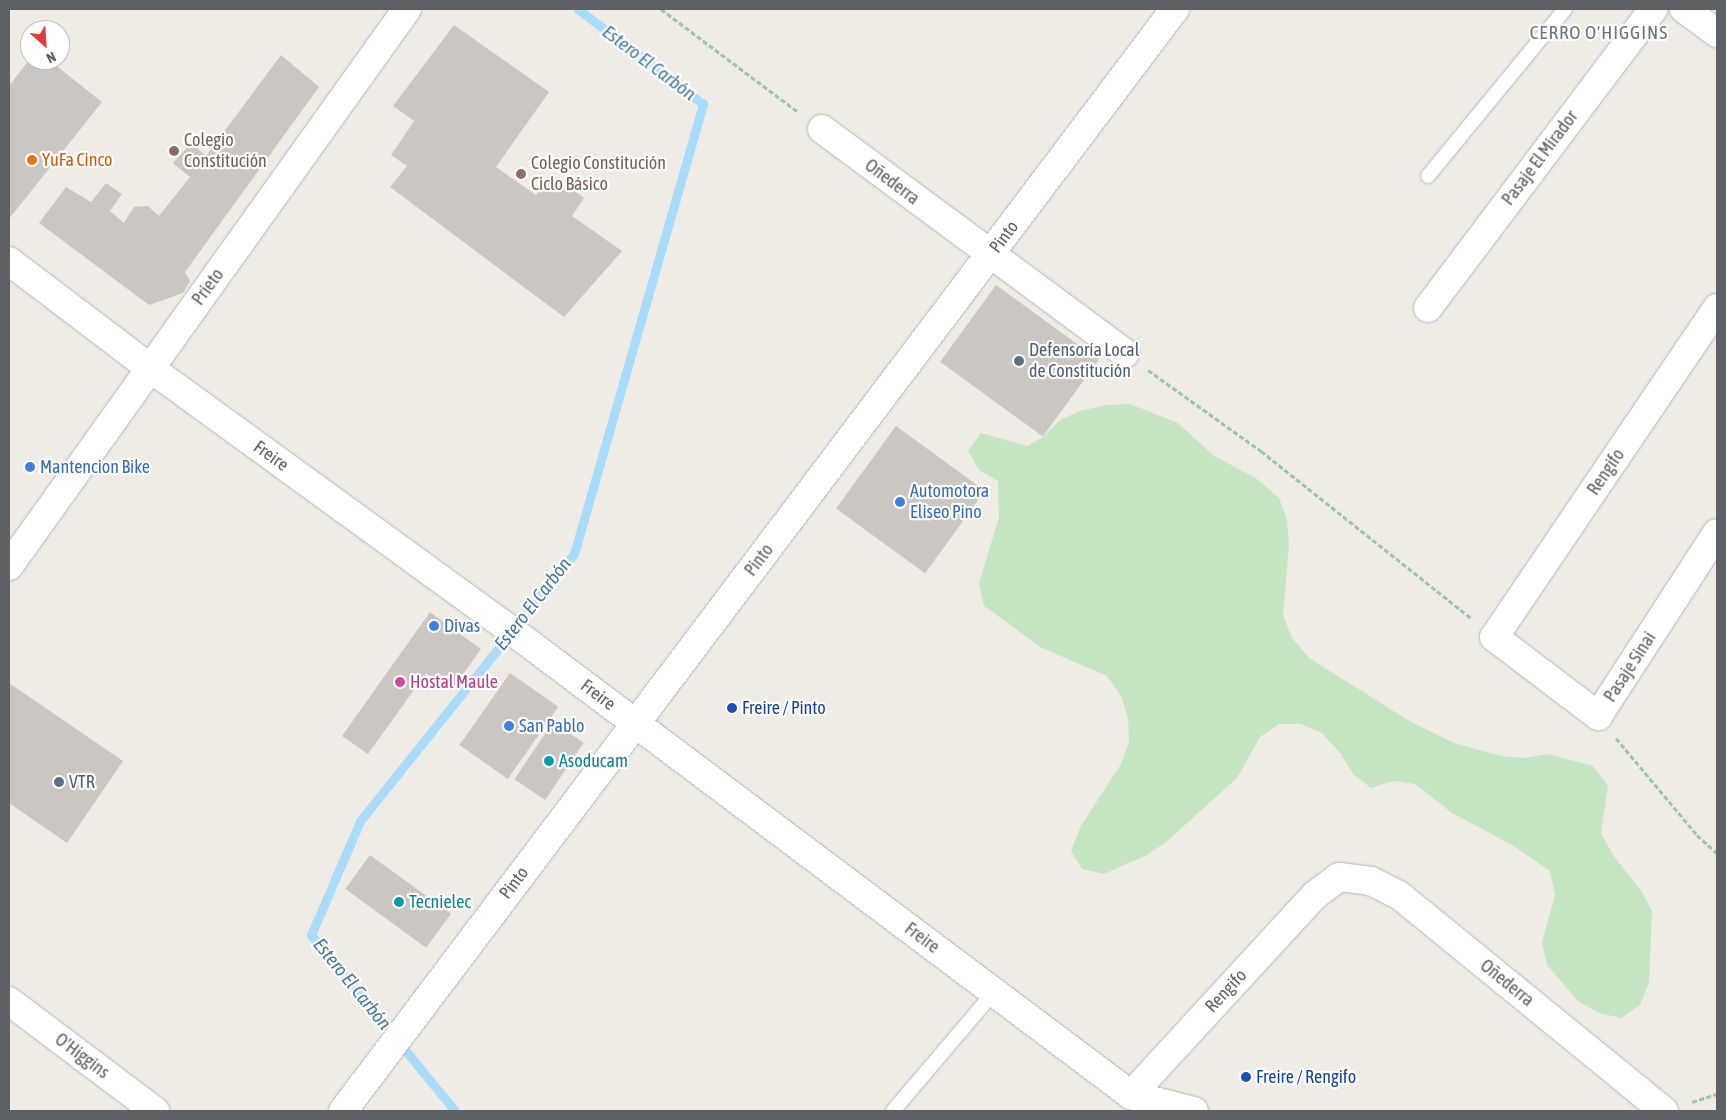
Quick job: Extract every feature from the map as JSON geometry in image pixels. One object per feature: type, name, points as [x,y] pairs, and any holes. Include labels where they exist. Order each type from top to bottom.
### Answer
[{"type":"street","name":"Prieto","points":[[9,566],[407,9]]},
{"type":"street","name":"Pinto","points":[[343,1111],[408,1022],[990,256],[1175,9]]},
{"type":"street","name":"Pasaje El Mirador","points":[[1428,308],[1653,9]]},
{"type":"street","points":[[1684,9],[1717,33]]},
{"type":"street","name":"Oñederra","points":[[822,129],[990,256],[1126,354]]},
{"type":"street","name":"Freire","points":[[9,261],[150,368],[532,645],[994,992],[1125,1103],[1194,1111]]},
{"type":"street","name":"Rengifo","points":[[1494,637],[1717,308]]},
{"type":"street","name":"Pasaje Sinai","points":[[1494,637],[1598,716],[1717,533]]},
{"type":"street","name":"Oñederra","points":[[1339,876],[1371,882],[1399,896],[1664,1111]]},
{"type":"street","name":"Rengifo","points":[[1125,1103],[1315,895],[1339,876]]},
{"type":"street","name":"O'Higgins","points":[[9,1001],[154,1111]]},
{"type":"lane","points":[[1428,176],[1566,9]]},
{"type":"lane","points":[[893,1111],[994,992]]},
{"type":"path","points":[[661,9],[822,129]]},
{"type":"path","points":[[1126,354],[1261,451],[1494,637]]},
{"type":"path","points":[[1598,716],[1697,835],[1717,853]]},
{"type":"green space","points":[[1130,404],[1178,423],[1213,455],[1257,479],[1279,498],[1287,520],[1289,545],[1283,615],[1292,638],[1309,658],[1411,722],[1454,743],[1501,756],[1524,758],[1547,754],[1593,766],[1608,786],[1601,833],[1613,855],[1642,892],[1652,911],[1649,982],[1640,1005],[1621,1018],[1599,1013],[1578,1001],[1547,965],[1542,942],[1555,895],[1550,871],[1512,845],[1452,813],[1415,784],[1393,781],[1371,788],[1354,775],[1340,753],[1322,733],[1301,724],[1279,724],[1260,737],[1237,778],[1166,842],[1147,855],[1104,874],[1082,869],[1071,851],[1081,826],[1121,764],[1129,742],[1128,718],[1121,696],[1107,676],[1042,648],[984,606],[979,584],[999,517],[998,481],[979,470],[968,451],[981,433],[1028,446],[1044,436],[1060,420],[1080,411],[1106,405]]},
{"type":"building","points":[[454,25],[549,92],[496,167],[536,195],[551,174],[584,198],[572,216],[622,251],[564,317],[390,187],[407,166],[391,155],[414,121],[393,106]]},
{"type":"building","points":[[281,55],[319,87],[185,272],[190,281],[183,293],[149,305],[39,223],[66,187],[91,202],[106,183],[122,194],[110,211],[124,223],[134,207],[148,206],[159,216],[190,177],[173,163],[191,143],[206,156]]},
{"type":"building","name":"YuFa Cinco","points":[[21,70],[62,70],[102,102],[9,219],[9,86]]},
{"type":"building","name":"Defensoría Local de Constitución","points":[[996,285],[1099,360],[1043,437],[940,362]]},
{"type":"building","points":[[896,426],[985,491],[925,573],[836,509]]},
{"type":"building","name":"Hostal Maule","points":[[430,612],[481,649],[451,691],[426,673],[368,754],[342,736]]},
{"type":"building","name":"San Pablo","points":[[510,673],[558,707],[508,779],[460,745]]},
{"type":"building","name":"VTR","points":[[9,683],[123,761],[67,843],[9,803]]},
{"type":"building","name":"Asoducam","points":[[553,722],[584,743],[545,800],[514,779]]},
{"type":"building","name":"Tecnielec","points":[[370,855],[451,914],[426,948],[345,889]]},
{"type":"waterway","name":"Estero El Carbón","points":[[455,1111],[311,935],[360,821],[574,554],[703,104],[578,9]]},
{"type":"place","name":"Colegio Constitución","points":[[174,151]]},
{"type":"place","name":"YuFa Cinco","points":[[32,160]]},
{"type":"place","name":"Colegio Constitución Ciclo Básico","points":[[521,174]]},
{"type":"place","name":"Defensoría Local de Constitución","points":[[1019,361]]},
{"type":"place","name":"Mantencion Bike","points":[[30,467]]},
{"type":"place","name":"Automotora Eliseo Pino","points":[[900,502]]},
{"type":"place","name":"Divas","points":[[434,626]]},
{"type":"place","name":"Hostal Maule","points":[[400,682]]},
{"type":"place","name":"Freire / Pinto","points":[[732,708]]},
{"type":"place","name":"San Pablo","points":[[509,726]]},
{"type":"place","name":"Asoducam","points":[[549,761]]},
{"type":"place","name":"VTR","points":[[59,782]]},
{"type":"place","name":"Tecnielec","points":[[399,902]]},
{"type":"place","name":"Freire / Rengifo","points":[[1246,1077]]},
{"type":"district","name":"CERRO O'HIGGINS","points":[[1599,33]]}]
